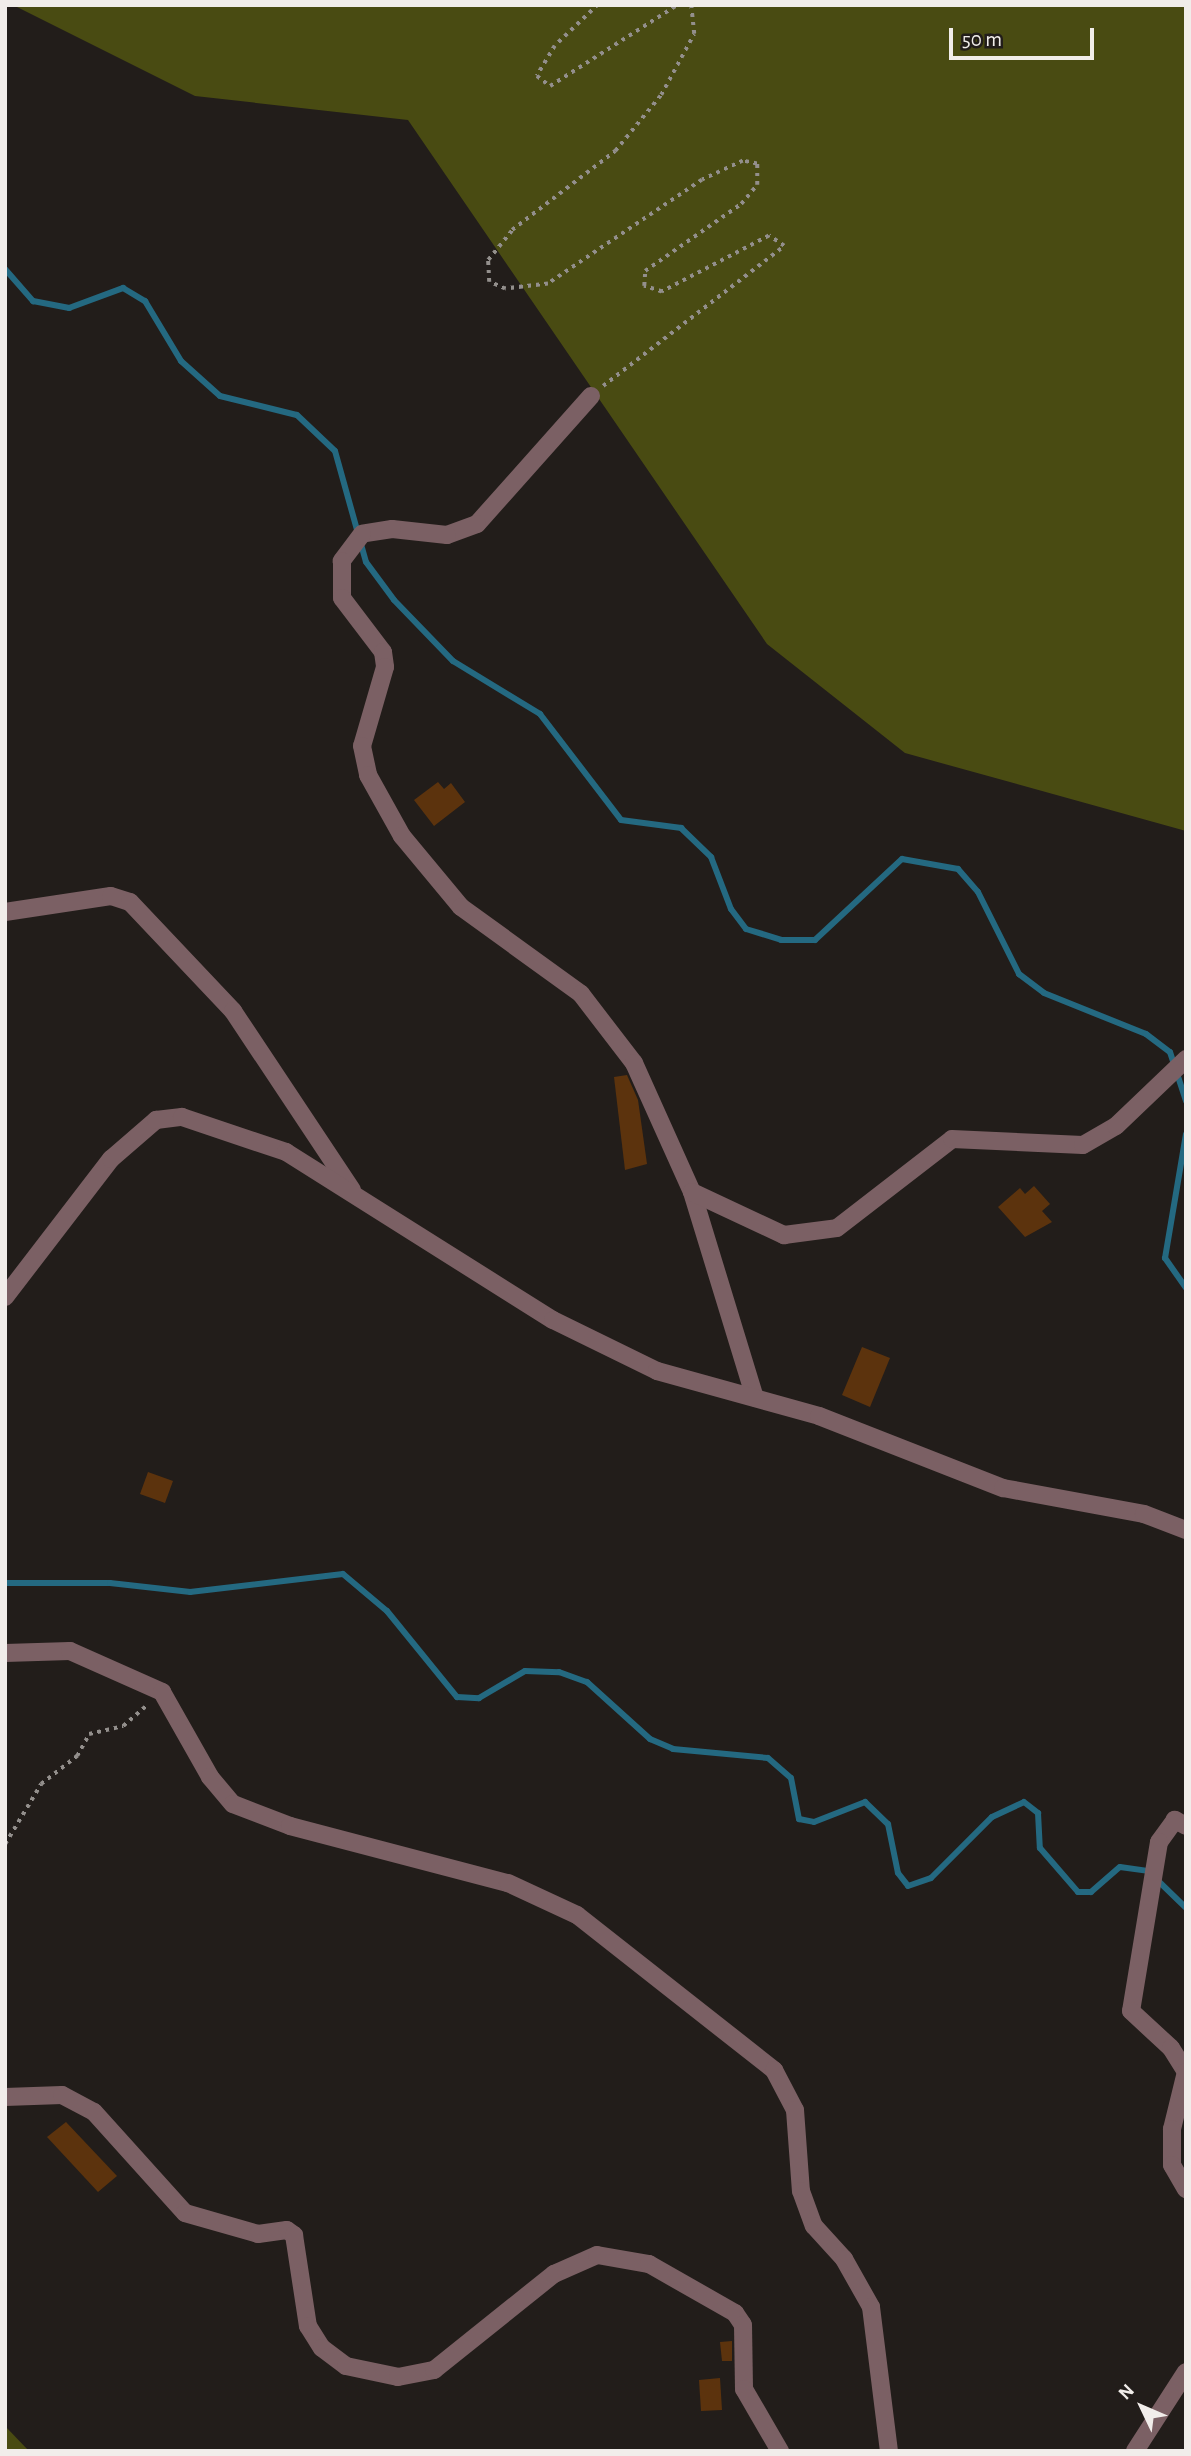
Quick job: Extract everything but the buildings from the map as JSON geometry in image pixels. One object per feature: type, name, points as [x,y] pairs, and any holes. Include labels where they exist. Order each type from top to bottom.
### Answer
[{"type":"street","points":[[591,396],[477,524],[447,535],[392,529],[362,534],[342,561],[342,598],[383,652],[384,667],[362,746],[368,775],[401,836],[461,907],[581,994],[634,1063],[692,1192],[755,1398]]},
{"type":"street","points":[[5,912],[111,896],[130,902],[233,1011],[354,1193]]},
{"type":"street","points":[[692,1192],[784,1235],[837,1228],[952,1139],[1083,1145],[1116,1126],[1186,1059]]},
{"type":"street","points":[[5,1297],[111,1159],[156,1120],[182,1117],[251,1136],[354,1193],[553,1320],[657,1371],[755,1398],[1003,1488],[1144,1514],[1186,1530]]},
{"type":"street","points":[[5,1653],[30,1647],[70,1651],[162,1692],[210,1777],[233,1804],[290,1826],[508,1884],[577,1914],[774,2070],[795,2110],[801,2191],[814,2226],[844,2259],[871,2307],[889,2451]]},
{"type":"street","points":[[1186,1826],[1175,1820],[1159,1842],[1131,2011],[1171,2048],[1186,2072],[1172,2129],[1172,2165],[1186,2189]]},
{"type":"street","points":[[5,2097],[62,2095],[94,2112],[186,2213],[258,2234],[286,2230],[294,2235],[308,2326],[322,2348],[346,2366],[398,2377],[434,2370],[554,2274],[597,2255],[649,2264],[735,2313],[743,2325],[744,2389],[780,2451]]},
{"type":"street","points":[[1135,2451],[1186,2372]]},
{"type":"path","points":[[598,5],[555,46],[537,76],[550,86],[677,5]]},
{"type":"path","points":[[591,396],[784,246],[769,236],[662,292],[644,286],[645,271],[741,204],[757,185],[757,164],[743,161],[702,180],[548,284],[505,289],[489,282],[488,260],[512,230],[615,151],[661,95],[694,34],[691,5]]},
{"type":"path","points":[[5,1844],[41,1784],[77,1756],[89,1734],[123,1726],[162,1692]]},
{"type":"shaded area","points":[[13,5],[1186,5],[1186,831],[905,753],[767,644],[408,120],[195,96]]},
{"type":"shaded area","points":[[5,2426],[29,2451],[5,2451]]},
{"type":"waterway","points":[[5,269],[33,301],[69,308],[123,288],[145,301],[181,361],[220,396],[297,415],[335,451],[366,562],[394,600],[453,661],[540,714],[621,820],[681,828],[711,857],[731,909],[746,929],[781,940],[815,940],[902,859],[958,869],[978,892],[1019,974],[1044,993],[1146,1034],[1170,1052],[1186,1101]]},
{"type":"waterway","points":[[1186,1134],[1165,1258],[1186,1288]]},
{"type":"waterway","points":[[5,1583],[110,1583],[190,1592],[343,1574],[387,1611],[457,1697],[479,1698],[525,1671],[559,1672],[587,1682],[650,1739],[673,1749],[768,1758],[791,1778],[799,1819],[814,1822],[865,1802],[888,1824],[898,1873],[908,1886],[931,1878],[992,1817],[1024,1802],[1038,1813],[1040,1848],[1078,1892],[1091,1892],[1120,1867],[1148,1871],[1186,1908]]}]
